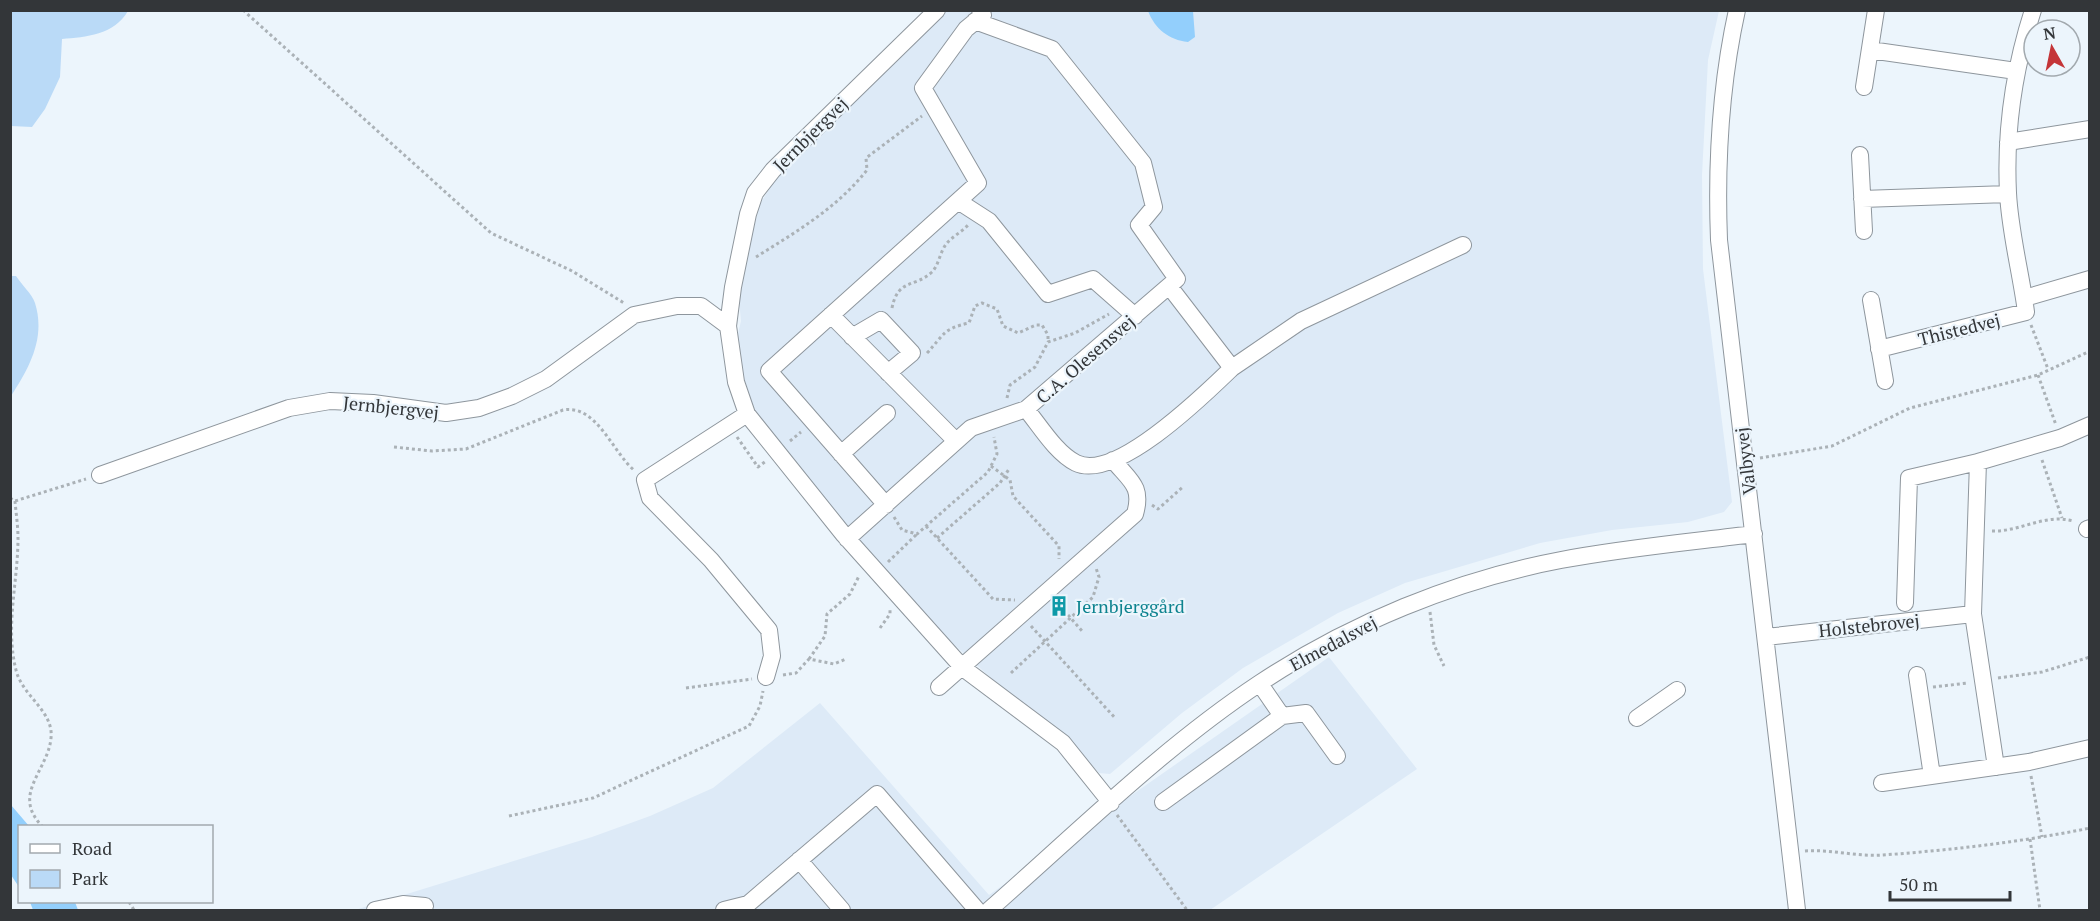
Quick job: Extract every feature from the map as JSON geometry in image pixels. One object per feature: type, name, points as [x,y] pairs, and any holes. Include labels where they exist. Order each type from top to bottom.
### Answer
[{"type":"street","name":"Jernbjergvej","points":[[728,326],[733,287],[755,193],[773,170],[937,10]]},
{"type":"street","name":"Valbyvej","points":[[1737,10],[1719,116],[1717,171],[1719,240],[1797,910]]},
{"type":"street","points":[[1864,87],[1876,10]]},
{"type":"street","points":[[2025,305],[2008,194],[2008,142],[2016,71],[2033,10]]},
{"type":"street","points":[[885,505],[769,371],[978,183],[923,88],[978,16],[1052,49],[1143,163],[1155,207],[1139,225],[1173,282],[1232,368]]},
{"type":"street","points":[[1870,50],[2016,71]]},
{"type":"street","points":[[2008,142],[2090,129]]},
{"type":"street","points":[[1860,155],[1864,231]]},
{"type":"street","points":[[1862,199],[2008,194]]},
{"type":"street","points":[[958,201],[989,221],[1048,294],[1093,279],[1135,316]]},
{"type":"street","points":[[1026,410],[1060,451],[1077,464],[1091,466],[1113,460],[1157,435],[1232,368],[1302,321],[1463,245]]},
{"type":"street","name":"Thistedvej","points":[[1879,349],[2025,305],[2090,279]]},
{"type":"street","name":"C.A. Olesensvej","points":[[847,539],[971,428],[1026,410],[1173,282]]},
{"type":"street","name":"Jernbjergvej","points":[[100,475],[289,408],[330,401],[373,403],[446,413],[479,408],[512,396],[546,379],[634,315],[677,306],[701,306],[733,287]]},
{"type":"street","points":[[1871,300],[1885,381]]},
{"type":"street","points":[[701,306],[728,326],[736,382],[747,414],[779,457],[847,539],[963,668],[1064,743],[1112,803]]},
{"type":"street","points":[[831,315],[956,441]]},
{"type":"street","points":[[852,337],[881,320],[912,353],[888,373]]},
{"type":"street","points":[[841,454],[887,413]]},
{"type":"street","points":[[747,414],[645,480],[650,498],[711,560],[769,630],[772,656],[766,678]]},
{"type":"street","name":"Holstebrovej","points":[[1905,603],[1909,478],[2038,445],[2090,425]]},
{"type":"street","points":[[939,687],[1135,514],[1140,497],[1137,489],[1113,460]]},
{"type":"street","points":[[1978,462],[1972,614],[1996,767]]},
{"type":"street","name":"Elmedalsvej","points":[[988,910],[1199,728],[1260,684],[1324,644],[1396,610],[1481,580],[1560,560],[1754,534]]},
{"type":"street","name":"Holstebrovej","points":[[1766,637],[1972,614]]},
{"type":"street","points":[[1919,682],[1932,776]]},
{"type":"street","points":[[1260,684],[1282,716]]},
{"type":"street","points":[[1637,718],[1677,690]]},
{"type":"street","points":[[1163,802],[1282,716],[1306,713],[1337,756]]},
{"type":"street","points":[[1882,783],[2029,762],[2090,748]]},
{"type":"street","points":[[724,910],[748,904],[877,794],[977,910]]},
{"type":"street","points":[[799,860],[842,910]]},
{"type":"street","points":[[375,910],[404,904],[425,906]]},
{"type":"path","points":[[243,10],[490,233],[572,271],[624,303],[634,315]]},
{"type":"path","points":[[737,269],[812,222],[852,190],[867,170],[866,158],[934,107]]},
{"type":"path","points":[[881,320],[892,309],[894,297],[901,288],[927,276],[934,270],[947,243],[964,230],[978,214]]},
{"type":"path","points":[[912,353],[926,353],[934,347],[941,334],[952,327],[969,323],[975,306],[982,303],[997,309],[1003,326],[1018,333],[1036,325],[1042,325],[1048,335],[1048,342],[1035,367],[1010,385],[1007,399],[1009,415]]},
{"type":"path","points":[[1048,342],[1075,333],[1095,320],[1115,312],[1122,304]]},
{"type":"path","points":[[2025,305],[2048,370]]},
{"type":"path","points":[[1745,460],[1832,446],[1910,408],[2038,375],[2090,351]]},
{"type":"path","points":[[2038,375],[2060,438]]},
{"type":"path","points":[[394,447],[432,451],[466,449],[563,410],[574,408],[588,415],[630,467],[645,480]]},
{"type":"path","points":[[885,505],[902,530],[917,534],[988,472],[997,454],[991,421]]},
{"type":"path","points":[[729,426],[758,467]]},
{"type":"path","points":[[2038,445],[2062,518]]},
{"type":"path","points":[[991,466],[1010,480],[1013,496],[1059,546],[1059,571],[1065,577]]},
{"type":"path","points":[[937,538],[1006,477],[1010,469]]},
{"type":"path","points":[[10,498],[15,501],[100,475]]},
{"type":"path","points":[[1138,503],[1150,504],[1158,509],[1184,486]]},
{"type":"path","points":[[15,501],[18,538],[12,594],[12,649],[20,683],[46,716],[52,737],[29,796],[31,810],[41,825]]},
{"type":"path","points":[[1976,531],[2003,531],[2062,518],[2081,523],[2088,529]]},
{"type":"path","points":[[927,526],[993,599],[1028,600],[1027,610],[1045,642],[1116,719]]},
{"type":"path","points":[[1011,673],[1094,597],[1099,577],[1089,555]]},
{"type":"path","points":[[809,659],[825,636],[827,614],[850,594],[866,560]]},
{"type":"path","points":[[1429,599],[1434,645],[1444,666]]},
{"type":"path","points":[[1070,617],[1082,632]]},
{"type":"path","points":[[1919,682],[1983,681],[2042,672],[2090,657]]},
{"type":"path","points":[[509,816],[593,798],[749,726],[760,706],[766,678]]},
{"type":"path","points":[[2029,762],[2042,838]]},
{"type":"path","points":[[1112,803],[1117,814],[1187,910]]},
{"type":"path","points":[[1791,852],[1823,850],[1880,855],[2042,838],[2090,828]]},
{"type":"path","points":[[2030,839],[2040,910]]},
{"type":"shaded area","points":[[945,11],[1719,11],[1708,60],[1702,175],[1703,269],[1732,502],[1724,512],[1688,522],[1612,530],[1540,543],[1405,583],[1338,613],[1243,668],[1182,713],[1110,774],[1099,773],[1062,733],[992,679],[939,631],[850,534],[759,419],[747,394],[736,342],[741,321],[738,289],[760,204],[778,175]]},
{"type":"shaded area","points":[[1148,11],[1193,11],[1195,37],[1188,42],[1169,36],[1159,28]]},
{"type":"shaded area","points":[[1329,657],[1417,769],[1210,910],[355,910],[592,837],[650,816],[713,788],[820,703],[989,895]]},
{"type":"shaded area","points":[[11,805],[28,825],[18,825],[18,886],[11,875]]},
{"type":"shaded area","points":[[30,903],[75,903],[78,910],[33,910]]},
{"type":"green space","points":[[11,10],[128,11],[122,19],[107,30],[90,36],[62,39],[60,77],[45,109],[32,127],[11,126]]},
{"type":"green space","points":[[11,276],[16,276],[34,300],[38,328],[34,352],[11,396]]},
{"type":"place","name":"Jernbjerggård","points":[[1059,606]]}]
